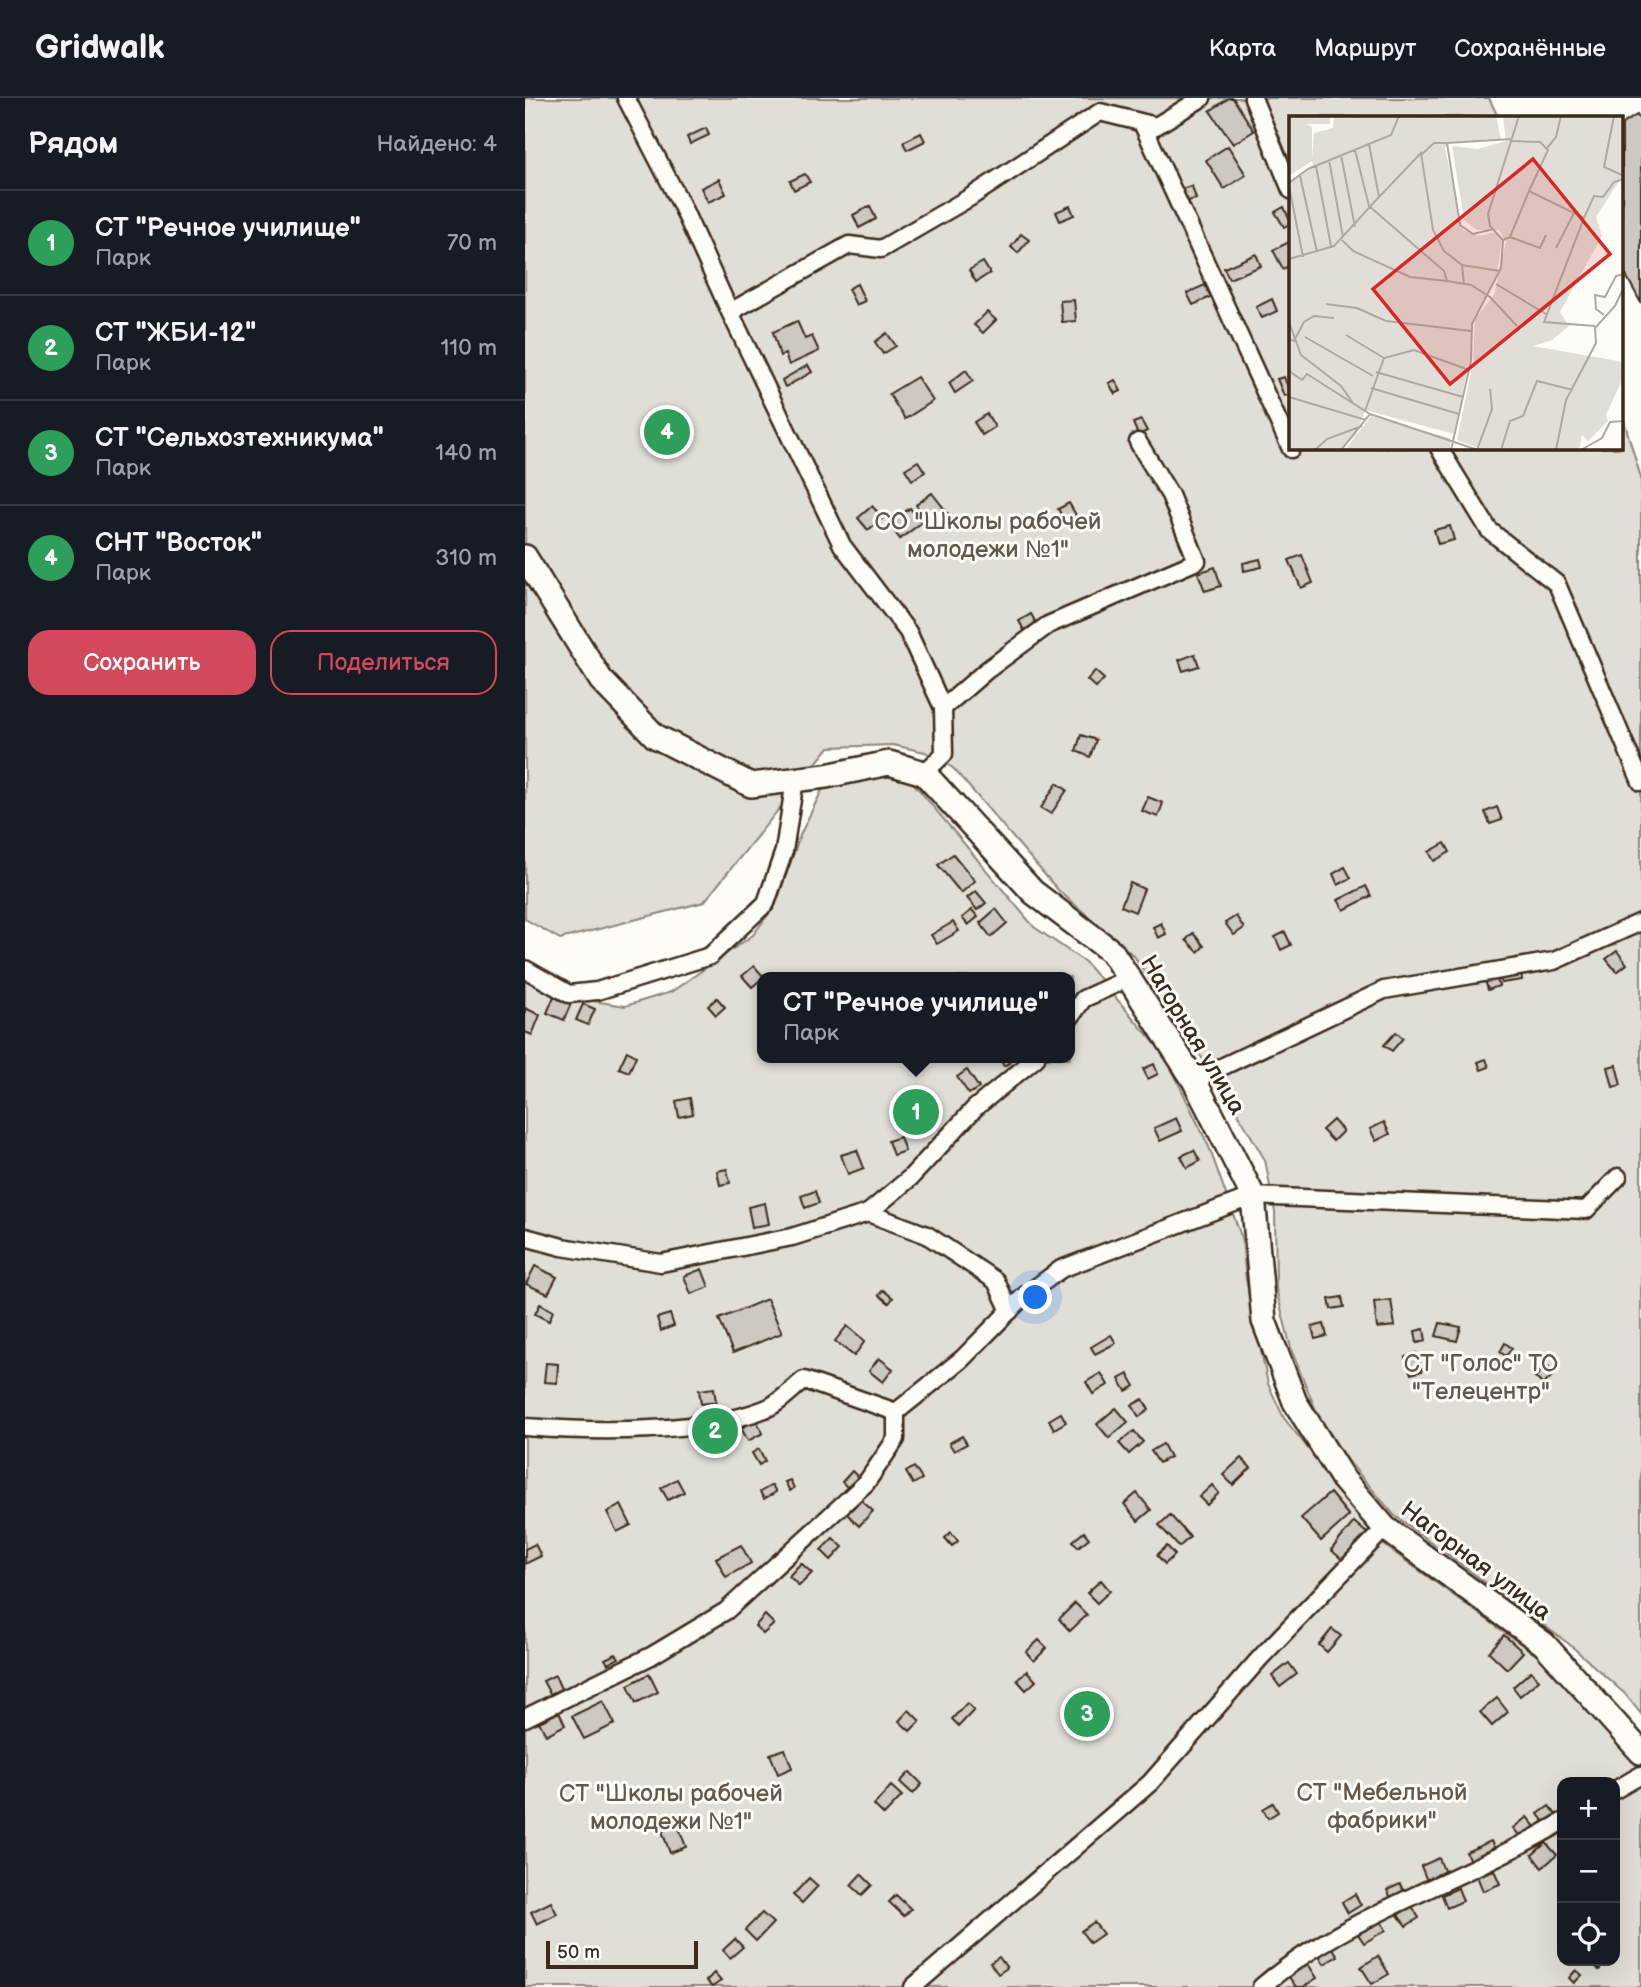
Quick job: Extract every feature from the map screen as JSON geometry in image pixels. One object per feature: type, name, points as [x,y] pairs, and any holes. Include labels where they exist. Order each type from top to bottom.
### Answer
[{"type":"street","points":[[626,98],[681,204],[842,545],[908,632],[943,708],[944,754],[924,774]]},
{"type":"street","points":[[730,312],[849,245],[881,249],[969,198],[1100,112],[1156,126],[1202,98]]},
{"type":"street","points":[[1253,98],[1289,185]]},
{"type":"street","points":[[1143,122],[1289,445]]},
{"type":"street","points":[[943,708],[987,670],[1048,625],[1197,561],[1170,495],[1138,442]]},
{"type":"street","points":[[1440,450],[1489,530],[1557,584],[1641,782]]},
{"type":"street","name":"Нагорная улица","points":[[525,557],[601,680],[655,736],[751,785],[889,763],[924,774],[1033,892],[1112,952],[1194,1080],[1253,1196],[1264,1321],[1296,1402],[1343,1479],[1385,1528],[1544,1644],[1641,1752]]},
{"type":"street","points":[[525,969],[569,994],[597,991],[710,956],[766,903],[784,851],[795,780]]},
{"type":"street","points":[[1194,1080],[1384,990],[1554,961],[1641,922]]},
{"type":"street","points":[[1075,1011],[1083,999],[1129,978]]},
{"type":"street","points":[[525,1237],[562,1247],[661,1263],[792,1237],[868,1213],[910,1178],[975,1108],[1030,1063]]},
{"type":"street","points":[[896,1412],[963,1359],[1010,1311],[1061,1269],[1253,1196],[1586,1210],[1618,1177]]},
{"type":"street","points":[[868,1213],[927,1235],[996,1281],[1010,1311]]},
{"type":"street","points":[[525,1427],[588,1432],[709,1423],[767,1409],[804,1380],[896,1412]]},
{"type":"street","points":[[525,1718],[651,1656],[726,1611],[866,1483],[896,1440],[896,1412]]},
{"type":"street","points":[[913,1987],[1150,1783],[1261,1657],[1385,1528]]},
{"type":"street","points":[[1620,1787],[1641,1775]]},
{"type":"street","points":[[1261,1987],[1285,1966],[1389,1907],[1511,1852],[1557,1825]]},
{"type":"green space","points":[[525,98],[1489,98],[1498,116],[1289,116],[1289,450],[1623,450],[1623,417],[1641,478],[1641,1714],[1625,1694],[1569,1644],[1394,1515],[1326,1435],[1292,1352],[1276,1289],[1275,1212],[1265,1160],[1232,1103],[1134,956],[1058,890],[953,768],[925,752],[893,745],[829,747],[704,902],[560,939],[525,919]]},
{"type":"green space","points":[[868,775],[910,779],[1034,927],[1085,962],[1165,1055],[1209,1147],[1242,1239],[1246,1280],[1268,1384],[1284,1418],[1384,1545],[1554,1668],[1641,1771],[1641,1987],[525,1987],[525,979],[568,997],[625,1006],[671,992],[753,935],[776,904],[801,833],[825,784]]},
{"type":"building","points":[[1233,98],[1254,131],[1233,144],[1210,111]]},
{"type":"building","points":[[1637,115],[1641,122],[1641,303],[1623,270],[1623,123]]},
{"type":"building","points":[[706,128],[709,135],[690,144],[687,137]]},
{"type":"building","points":[[921,133],[925,141],[907,150],[903,142]]},
{"type":"building","points":[[1228,146],[1246,175],[1224,189],[1206,160]]},
{"type":"building","points":[[805,174],[810,182],[794,190],[790,181]]},
{"type":"building","points":[[719,179],[726,194],[708,202],[701,188]]},
{"type":"building","points":[[1192,186],[1196,199],[1184,202],[1180,189]]},
{"type":"building","points":[[870,206],[876,219],[859,228],[853,215]]},
{"type":"building","points":[[1070,206],[1074,215],[1060,221],[1056,212]]},
{"type":"building","points":[[1284,207],[1289,224],[1284,227],[1275,212]]},
{"type":"building","points":[[1021,234],[1029,240],[1018,253],[1011,247]]},
{"type":"building","points":[[1289,242],[1289,266],[1283,269],[1273,250]]},
{"type":"building","points":[[1256,254],[1261,266],[1229,279],[1224,268]]},
{"type":"building","points":[[983,262],[990,273],[976,282],[969,270]]},
{"type":"building","points":[[857,284],[865,301],[856,305],[848,289]]},
{"type":"building","points":[[1205,285],[1211,297],[1193,305],[1187,293]]},
{"type":"building","points":[[1272,299],[1277,311],[1262,318],[1256,307]]},
{"type":"building","points":[[1074,300],[1076,321],[1062,322],[1060,301]]},
{"type":"building","points":[[987,312],[996,320],[983,333],[974,325]]},
{"type":"building","points":[[797,321],[805,339],[812,336],[819,351],[789,365],[785,354],[780,356],[773,332]]},
{"type":"building","points":[[887,333],[896,346],[883,354],[875,342]]},
{"type":"building","points":[[808,365],[812,372],[785,387],[782,380]]},
{"type":"building","points":[[966,370],[973,381],[955,393],[949,383]]},
{"type":"building","points":[[917,377],[933,401],[905,419],[889,394]]},
{"type":"building","points":[[1284,377],[1289,395],[1284,396],[1277,379]]},
{"type":"building","points":[[1115,380],[1121,391],[1115,394],[1109,383]]},
{"type":"building","points":[[987,414],[995,427],[982,435],[974,422]]},
{"type":"building","points":[[1141,420],[1147,431],[1138,435],[1133,423]]},
{"type":"building","points":[[918,461],[925,472],[912,480],[905,469]]},
{"type":"building","points":[[932,493],[953,520],[937,532],[916,505]]},
{"type":"building","points":[[1069,503],[1076,515],[1065,521],[1058,509]]},
{"type":"building","points":[[872,506],[883,518],[868,530],[858,518]]},
{"type":"building","points":[[910,508],[921,523],[900,539],[889,524]]},
{"type":"building","points":[[1450,526],[1454,540],[1438,544],[1434,530]]},
{"type":"building","points":[[1302,555],[1313,583],[1301,588],[1289,560]]},
{"type":"building","points":[[1260,559],[1262,567],[1244,571],[1243,563]]},
{"type":"building","points":[[1215,567],[1221,586],[1205,591],[1198,573]]},
{"type":"building","points":[[1031,614],[1036,623],[1024,630],[1019,621]]},
{"type":"building","points":[[1195,654],[1199,666],[1183,671],[1179,660]]},
{"type":"building","points":[[1095,671],[1104,679],[1096,688],[1087,680]]},
{"type":"building","points":[[1081,735],[1096,740],[1090,757],[1076,751]]},
{"type":"building","points":[[1057,783],[1067,790],[1051,814],[1041,808]]},
{"type":"building","points":[[1148,797],[1163,803],[1158,817],[1142,811]]},
{"type":"building","points":[[1497,807],[1502,820],[1490,824],[1485,812]]},
{"type":"building","points":[[1445,843],[1450,852],[1434,861],[1429,852]]},
{"type":"building","points":[[953,854],[975,881],[961,893],[938,865]]},
{"type":"building","points":[[1345,867],[1351,878],[1338,885],[1333,874]]},
{"type":"building","points":[[1130,883],[1144,889],[1135,912],[1121,906]]},
{"type":"building","points":[[1366,886],[1371,896],[1344,910],[1338,900]]},
{"type":"building","points":[[976,891],[986,903],[977,910],[967,898]]},
{"type":"building","points":[[996,909],[1007,923],[991,937],[980,923]]},
{"type":"building","points":[[972,910],[978,917],[968,925],[962,918]]},
{"type":"building","points":[[1236,916],[1244,928],[1234,935],[1225,923]]},
{"type":"building","points":[[953,922],[959,931],[937,944],[931,935]]},
{"type":"building","points":[[1161,923],[1166,934],[1158,938],[1153,927]]},
{"type":"building","points":[[1285,932],[1291,945],[1281,950],[1275,937]]},
{"type":"building","points":[[1193,933],[1204,946],[1198,952],[1186,940]]},
{"type":"building","points":[[1617,951],[1627,964],[1617,972],[1606,959]]},
{"type":"building","points":[[754,966],[759,972],[757,972],[757,983],[752,987],[742,976]]},
{"type":"building","points":[[1521,972],[1522,980],[1501,983],[1500,975]]},
{"type":"building","points":[[1496,976],[1499,986],[1488,990],[1485,980]]},
{"type":"building","points":[[555,994],[572,1001],[564,1020],[547,1013]]},
{"type":"building","points":[[717,998],[725,1007],[716,1015],[708,1006]]},
{"type":"building","points":[[583,1004],[595,1009],[588,1025],[576,1020]]},
{"type":"building","points":[[525,1008],[540,1015],[532,1035],[525,1032]]},
{"type":"building","points":[[1396,1032],[1403,1038],[1392,1051],[1384,1045]]},
{"type":"building","points":[[627,1051],[636,1056],[629,1072],[619,1068]]},
{"type":"building","points":[[1486,1059],[1489,1067],[1481,1070],[1478,1062]]},
{"type":"building","points":[[1154,1064],[1158,1074],[1148,1079],[1143,1069]]},
{"type":"building","points":[[1616,1065],[1621,1085],[1613,1087],[1608,1067]]},
{"type":"building","points":[[967,1070],[979,1088],[969,1094],[957,1077]]},
{"type":"building","points":[[690,1098],[693,1114],[679,1117],[676,1101]]},
{"type":"building","points":[[1176,1118],[1182,1131],[1160,1141],[1154,1128]]},
{"type":"building","points":[[1333,1120],[1343,1131],[1333,1141],[1322,1130]]},
{"type":"building","points":[[1384,1122],[1390,1134],[1376,1141],[1370,1129]]},
{"type":"building","points":[[900,1137],[905,1151],[893,1155],[888,1141]]},
{"type":"building","points":[[857,1150],[864,1168],[848,1174],[841,1155]]},
{"type":"building","points":[[1194,1150],[1200,1161],[1187,1168],[1181,1156]]},
{"type":"building","points":[[727,1169],[730,1183],[720,1185],[717,1171]]},
{"type":"building","points":[[815,1191],[819,1203],[805,1208],[801,1196]]},
{"type":"building","points":[[765,1203],[769,1224],[752,1227],[748,1207]]},
{"type":"building","points":[[535,1266],[557,1277],[548,1294],[526,1284]]},
{"type":"building","points":[[702,1269],[709,1287],[691,1294],[684,1276]]},
{"type":"building","points":[[883,1290],[893,1298],[889,1303],[879,1295]]},
{"type":"building","points":[[1342,1297],[1344,1307],[1331,1309],[1329,1299]]},
{"type":"building","points":[[767,1299],[782,1333],[733,1353],[719,1319]]},
{"type":"building","points":[[1391,1300],[1395,1326],[1377,1328],[1374,1302]]},
{"type":"building","points":[[540,1304],[553,1311],[549,1321],[535,1314]]},
{"type":"building","points":[[670,1314],[674,1326],[661,1331],[657,1318]]},
{"type":"building","points":[[1440,1323],[1461,1327],[1457,1341],[1436,1336]]},
{"type":"building","points":[[1324,1324],[1327,1336],[1315,1339],[1312,1327]]},
{"type":"building","points":[[847,1326],[865,1341],[854,1356],[835,1341]]},
{"type":"building","points":[[1424,1329],[1426,1341],[1417,1343],[1415,1331]]},
{"type":"building","points":[[1111,1335],[1116,1343],[1095,1354],[1091,1347]]},
{"type":"building","points":[[1505,1343],[1512,1348],[1506,1356],[1500,1352]]},
{"type":"building","points":[[1416,1353],[1422,1371],[1411,1374],[1405,1357]]},
{"type":"building","points":[[879,1358],[893,1369],[883,1382],[869,1371]]},
{"type":"building","points":[[546,1363],[558,1364],[557,1383],[544,1382]]},
{"type":"building","points":[[1547,1365],[1555,1373],[1543,1385],[1535,1377]]},
{"type":"building","points":[[1101,1373],[1108,1385],[1093,1394],[1086,1382]]},
{"type":"building","points":[[1128,1374],[1135,1386],[1126,1391],[1119,1379]]},
{"type":"building","points":[[714,1388],[716,1402],[701,1404],[699,1390]]},
{"type":"building","points":[[1143,1399],[1149,1410],[1139,1417],[1132,1405]]},
{"type":"building","points":[[1116,1408],[1128,1422],[1109,1438],[1097,1424]]},
{"type":"building","points":[[1061,1413],[1066,1422],[1054,1429],[1049,1420]]},
{"type":"building","points":[[756,1420],[763,1433],[748,1441],[741,1428]]},
{"type":"building","points":[[1134,1431],[1143,1442],[1129,1454],[1119,1443]]},
{"type":"building","points":[[962,1436],[967,1444],[954,1451],[949,1443]]},
{"type":"building","points":[[1163,1444],[1170,1457],[1159,1463],[1151,1451]]},
{"type":"building","points":[[759,1449],[765,1461],[759,1465],[752,1453]]},
{"type":"building","points":[[1241,1458],[1251,1468],[1233,1485],[1223,1475]]},
{"type":"building","points":[[914,1467],[922,1479],[913,1484],[906,1472]]},
{"type":"building","points":[[852,1471],[858,1477],[848,1488],[842,1482]]},
{"type":"building","points":[[677,1479],[684,1492],[668,1500],[661,1488]]},
{"type":"building","points":[[790,1480],[794,1488],[790,1491],[785,1482]]},
{"type":"building","points":[[772,1485],[776,1492],[764,1499],[760,1492]]},
{"type":"building","points":[[1212,1485],[1219,1493],[1207,1505],[1199,1497]]},
{"type":"building","points":[[1137,1493],[1151,1510],[1138,1521],[1124,1504]]},
{"type":"building","points":[[1330,1493],[1349,1516],[1321,1541],[1301,1518]]},
{"type":"building","points":[[861,1500],[873,1511],[859,1526],[847,1514]]},
{"type":"building","points":[[621,1505],[631,1525],[617,1532],[607,1512]]},
{"type":"building","points":[[1170,1515],[1190,1537],[1179,1547],[1159,1525]]},
{"type":"building","points":[[1354,1522],[1368,1534],[1345,1562],[1331,1550]]},
{"type":"building","points":[[951,1532],[958,1541],[952,1546],[945,1538]]},
{"type":"building","points":[[1084,1532],[1089,1538],[1078,1547],[1073,1541]]},
{"type":"building","points":[[833,1538],[843,1547],[831,1560],[821,1550]]},
{"type":"building","points":[[535,1544],[541,1556],[525,1564],[525,1549]]},
{"type":"building","points":[[741,1545],[751,1563],[726,1577],[716,1558]]},
{"type":"building","points":[[1167,1546],[1175,1555],[1165,1564],[1157,1555]]},
{"type":"building","points":[[801,1563],[812,1573],[799,1586],[789,1576]]},
{"type":"building","points":[[1101,1580],[1110,1591],[1097,1603],[1087,1593]]},
{"type":"building","points":[[1075,1603],[1087,1615],[1070,1631],[1059,1619]]},
{"type":"building","points":[[765,1615],[774,1624],[763,1634],[755,1626]]},
{"type":"building","points":[[1332,1629],[1341,1636],[1327,1652],[1319,1645]]},
{"type":"building","points":[[1504,1635],[1523,1652],[1507,1669],[1489,1652]]},
{"type":"building","points":[[1039,1640],[1047,1648],[1034,1661],[1026,1652]]},
{"type":"building","points":[[616,1654],[619,1658],[608,1664],[605,1659]]},
{"type":"building","points":[[1289,1663],[1297,1674],[1280,1687],[1272,1676]]},
{"type":"building","points":[[1027,1671],[1036,1681],[1026,1690],[1017,1680]]},
{"type":"building","points":[[1531,1671],[1539,1680],[1520,1696],[1513,1687]]},
{"type":"building","points":[[649,1674],[658,1692],[636,1703],[628,1685]]},
{"type":"building","points":[[555,1675],[561,1689],[550,1694],[543,1681]]},
{"type":"building","points":[[1497,1698],[1508,1712],[1492,1726],[1480,1712]]},
{"type":"building","points":[[603,1701],[615,1724],[584,1739],[572,1716]]},
{"type":"building","points":[[967,1703],[974,1710],[959,1726],[952,1719]]},
{"type":"building","points":[[909,1710],[920,1721],[910,1731],[899,1721]]},
{"type":"building","points":[[559,1712],[565,1725],[546,1735],[539,1722]]},
{"type":"building","points":[[785,1749],[792,1768],[778,1774],[770,1754]]},
{"type":"building","points":[[910,1772],[922,1784],[913,1794],[900,1782]]},
{"type":"building","points":[[891,1786],[902,1796],[884,1815],[874,1805]]},
{"type":"building","points":[[1273,1803],[1278,1812],[1268,1818],[1263,1809]]},
{"type":"building","points":[[1549,1806],[1557,1818],[1547,1826],[1538,1814]]},
{"type":"building","points":[[1527,1817],[1537,1829],[1523,1840],[1513,1828]]},
{"type":"building","points":[[678,1825],[686,1847],[670,1853],[662,1831]]},
{"type":"building","points":[[1491,1841],[1496,1852],[1471,1863],[1466,1852]]},
{"type":"building","points":[[1546,1843],[1557,1855],[1542,1868],[1532,1855]]},
{"type":"building","points":[[1439,1858],[1445,1873],[1427,1881],[1421,1866]]},
{"type":"building","points":[[1494,1870],[1500,1884],[1483,1891],[1477,1876]]},
{"type":"building","points":[[861,1874],[872,1885],[862,1895],[851,1885]]},
{"type":"building","points":[[809,1878],[818,1886],[802,1903],[793,1895]]},
{"type":"building","points":[[1400,1884],[1404,1892],[1391,1898],[1387,1890]]},
{"type":"building","points":[[1458,1888],[1463,1901],[1447,1908],[1442,1895]]},
{"type":"building","points":[[1355,1894],[1361,1905],[1348,1913],[1342,1902]]},
{"type":"building","points":[[896,1895],[911,1909],[904,1916],[889,1902]]},
{"type":"building","points":[[551,1902],[557,1914],[537,1924],[531,1912]]},
{"type":"building","points":[[1412,1906],[1419,1918],[1406,1926],[1398,1915]]},
{"type":"building","points":[[762,1913],[773,1923],[756,1941],[745,1930]]},
{"type":"building","points":[[1380,1920],[1386,1930],[1364,1943],[1358,1934]]},
{"type":"building","points":[[1094,1922],[1103,1934],[1090,1943],[1081,1931]]},
{"type":"building","points":[[735,1939],[743,1947],[730,1958],[723,1950]]},
{"type":"building","points":[[1332,1947],[1338,1956],[1324,1964],[1319,1955]]},
{"type":"building","points":[[1378,1956],[1389,1974],[1372,1984],[1361,1967]]},
{"type":"building","points":[[999,1957],[1007,1968],[998,1974],[990,1963]]},
{"type":"building","points":[[1308,1964],[1317,1978],[1303,1987],[1296,1987],[1289,1977]]},
{"type":"building","points":[[1576,1970],[1582,1975],[1574,1983],[1569,1978]]},
{"type":"building","points":[[714,1973],[721,1981],[712,1987],[706,1981]]},
{"type":"place","name":"СНТ \"Восток\"","points":[[667,432]]},
{"type":"place","name":"СТ \"Речное училище\"","points":[[916,1112]]},
{"type":"place","name":"СТ \"ЖБИ-12\"","points":[[715,1431]]},
{"type":"place","name":"СТ \"Сельхозтехникума\"","points":[[1087,1714]]},
{"type":"park label","name":"СО \"Школы рабочей молодежи №1\"","points":[[988,535]]},
{"type":"park label","name":"СТ \"Голос\" ТО \"Телецентр\"","points":[[1481,1377]]},
{"type":"park label","name":"СТ \"Мебельной фабрики\"","points":[[1382,1806]]},
{"type":"park label","name":"СТ \"Школы рабочей молодежи №1\"","points":[[671,1807]]}]
